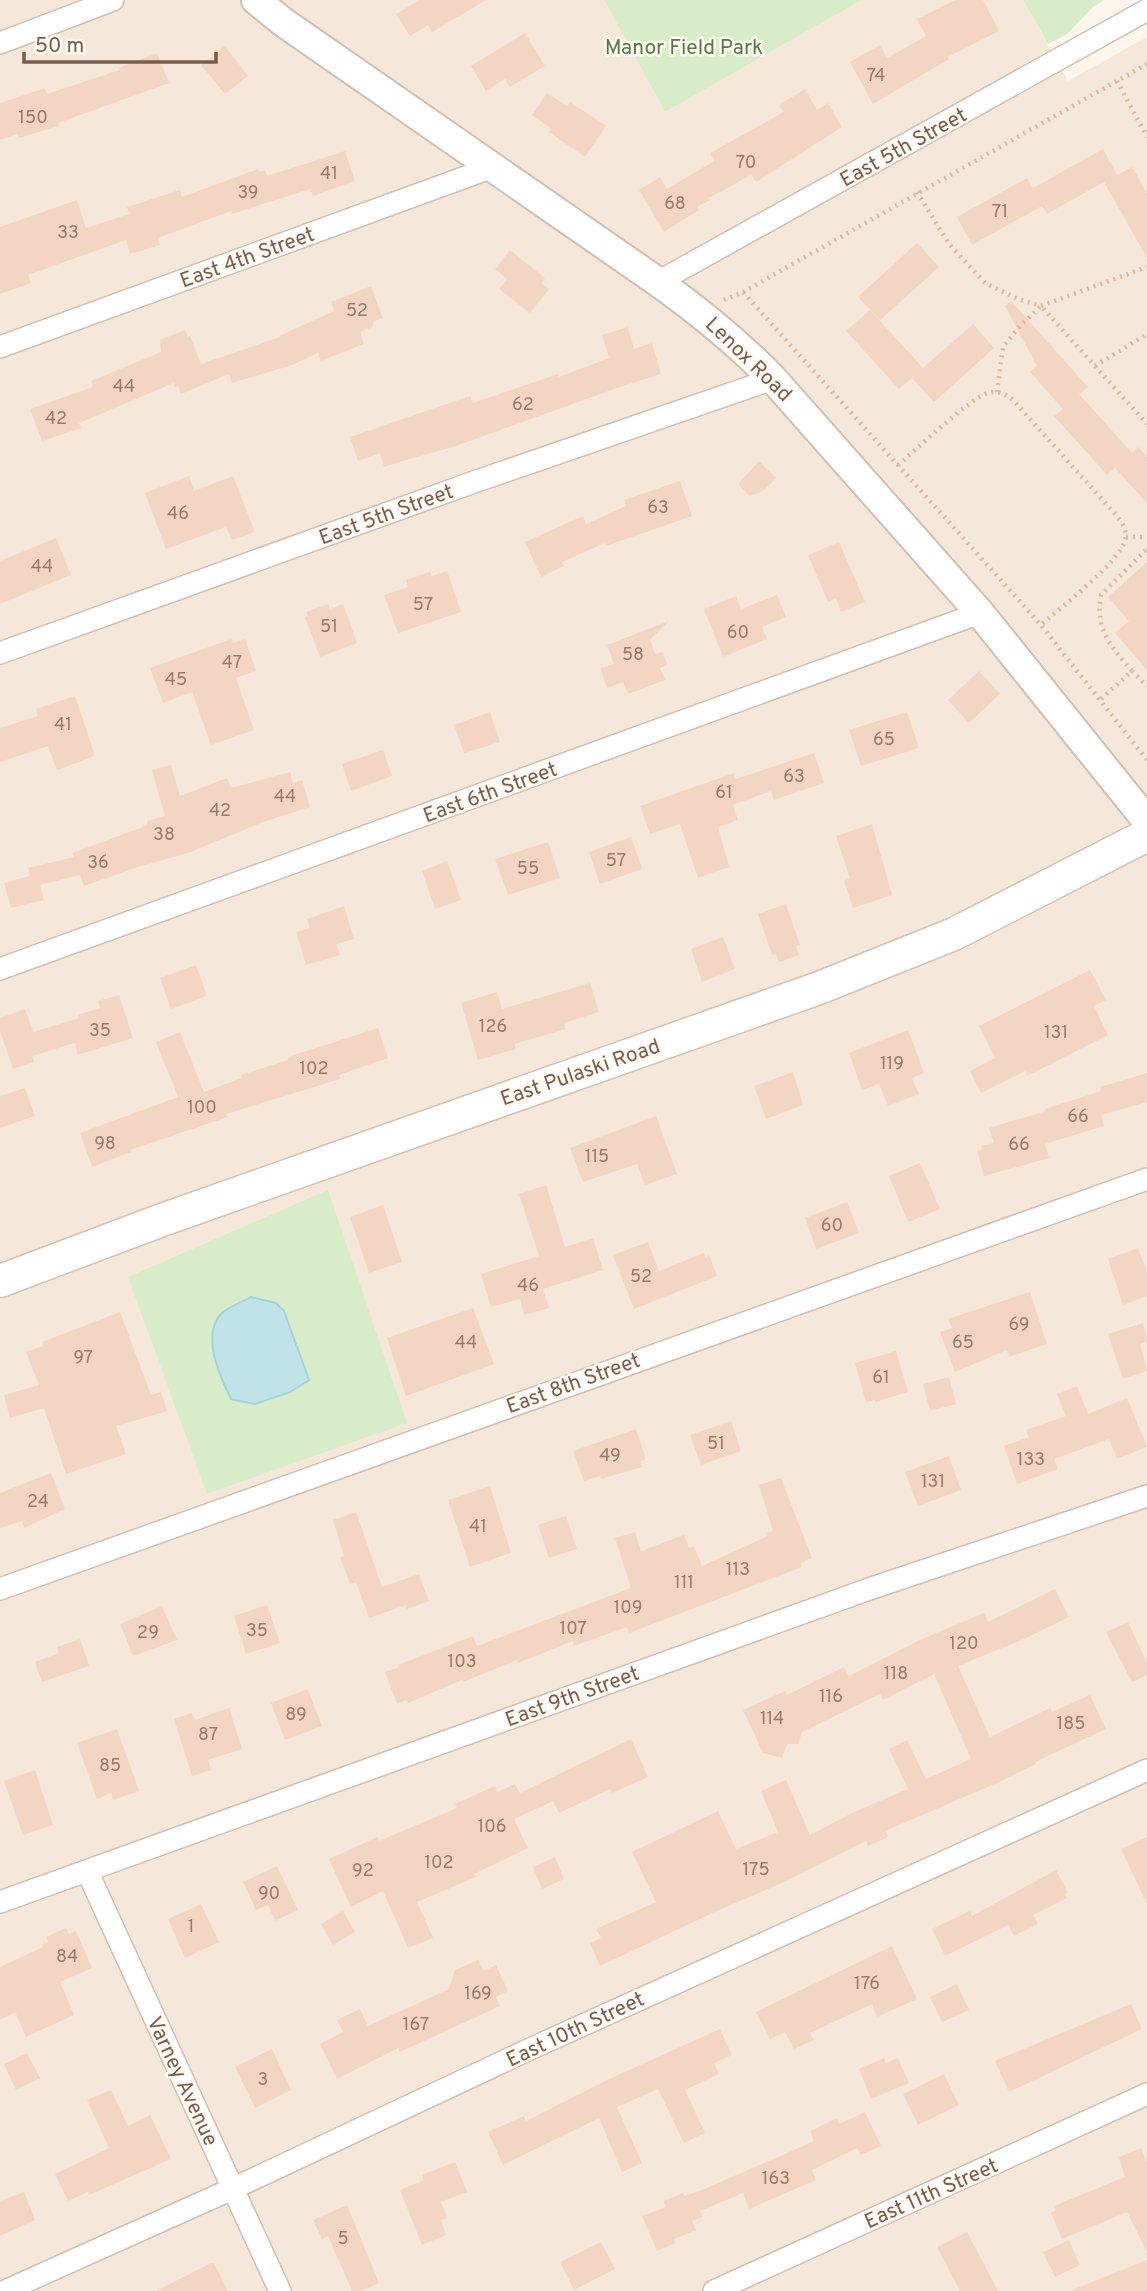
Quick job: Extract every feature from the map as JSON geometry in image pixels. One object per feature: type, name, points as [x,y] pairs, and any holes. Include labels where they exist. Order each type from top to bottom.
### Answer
[{"type":"main road","name":"East Pulaski Road","points":[[0,1281],[162,1220],[819,989],[954,934],[1147,835]]},
{"type":"street","points":[[0,43],[113,0]]},
{"type":"street","name":"Lenox Road","points":[[256,0],[283,22],[709,318],[740,345],[980,613],[1147,821]]},
{"type":"street","name":"East 5th Street","points":[[658,282],[1147,10]]},
{"type":"street","name":"East 4th Street","points":[[0,347],[493,167]]},
{"type":"street","name":"East 5th Street","points":[[0,653],[474,482],[773,379]]},
{"type":"street","name":"East 6th Street","points":[[0,969],[980,613]]},
{"type":"street","name":"East 8th Street","points":[[0,1588],[1147,1179]]},
{"type":"street","name":"East 9th Street","points":[[0,1902],[872,1588],[1146,1499]]},
{"type":"street","name":"East 10th Street","points":[[5,2291],[232,2189],[530,2049],[1147,1770]]},
{"type":"street","name":"Varney Avenue","points":[[87,1871],[280,2291]]},
{"type":"street","name":"East 11th Street","points":[[714,2291],[1147,2094]]},
{"type":"path","points":[[725,298],[743,292],[1147,64]]},
{"type":"path","points":[[1116,81],[1147,137]]},
{"type":"path","points":[[917,192],[949,244],[985,283],[1018,299],[1041,306],[1147,424]]},
{"type":"path","points":[[997,392],[1003,348],[1019,327],[1041,306],[1147,267]]},
{"type":"path","points":[[743,292],[1041,625],[1147,760]]},
{"type":"path","points":[[1094,366],[1147,334]]},
{"type":"path","points":[[898,465],[979,397],[997,392],[1006,394],[1117,516],[1125,528],[1126,537],[1118,555],[1041,625]]},
{"type":"path","points":[[1126,537],[1147,537]]},
{"type":"path","points":[[1147,549],[1101,595],[1099,608],[1099,620],[1109,644],[1147,686]]},
{"type":"path","points":[[1101,699],[1132,671]]},
{"type":"shaded area","points":[[0,0],[604,0],[665,112],[862,0],[1023,0],[1068,81],[1147,37],[1147,2291],[0,2291]]},
{"type":"green space","name":"Manor Field Park","points":[[604,0],[862,0],[665,112]]},
{"type":"green space","points":[[1023,0],[1104,0],[1093,7],[1067,34],[1048,44]]},
{"type":"green space","points":[[328,1190],[407,1423],[207,1494],[128,1277]]},
{"type":"water","points":[[251,1297],[276,1303],[284,1311],[309,1380],[290,1392],[255,1404],[231,1399],[222,1380],[212,1345],[215,1323],[221,1314]]},
{"type":"building","points":[[419,0],[486,0],[432,32],[428,25],[410,36],[396,14]]},
{"type":"building","points":[[955,0],[983,0],[999,31],[948,57],[949,59],[873,104],[850,62],[880,45],[887,58],[926,36],[917,19]]},
{"type":"building","points":[[525,33],[545,66],[510,87],[505,79],[486,91],[471,66]]},
{"type":"building","points":[[225,46],[248,76],[225,94],[201,65]]},
{"type":"building","points":[[157,53],[169,83],[58,123],[59,126],[19,138],[17,134],[0,140],[0,103],[45,88],[47,94],[120,70],[119,68]]},
{"type":"building","points":[[805,89],[817,110],[828,103],[842,127],[756,182],[751,175],[709,198],[710,200],[697,207],[699,210],[664,232],[639,190],[660,177],[667,189],[714,161],[710,153],[784,112],[779,105]]},
{"type":"building","points":[[547,93],[567,106],[570,102],[606,126],[585,157],[549,132],[552,129],[532,115]]},
{"type":"building","points":[[1103,149],[1117,175],[1132,167],[1147,193],[1147,258],[1104,182],[1047,214],[1042,206],[972,245],[957,217],[1027,178],[1033,188]]},
{"type":"building","points":[[345,151],[355,181],[313,196],[310,189],[232,214],[231,211],[158,238],[160,245],[130,254],[126,240],[28,275],[31,283],[0,294],[0,227],[77,200],[86,228],[129,214],[127,207],[180,190],[182,197],[258,169],[259,172],[265,170],[267,176]]},
{"type":"building","points":[[917,243],[939,267],[880,320],[858,297]]},
{"type":"building","points":[[510,250],[545,278],[541,283],[549,289],[530,313],[499,289],[507,279],[495,269]]},
{"type":"building","points":[[371,286],[383,318],[374,321],[373,327],[360,332],[364,344],[321,361],[318,353],[292,365],[232,383],[229,374],[181,394],[174,383],[79,423],[81,428],[42,441],[30,409],[93,387],[91,381],[161,352],[160,340],[185,330],[201,364],[280,337],[334,311],[331,302]]},
{"type":"building","points":[[1011,301],[1088,387],[1079,394],[1132,453],[1138,447],[1147,457],[1147,503],[1115,468],[1107,475],[1054,416],[1063,409],[1030,372],[1037,366],[1005,306]]},
{"type":"building","points":[[870,310],[923,368],[973,324],[994,348],[934,402],[912,378],[920,371],[899,389],[846,331]]},
{"type":"building","points":[[628,327],[634,349],[652,343],[661,374],[453,447],[384,467],[380,453],[358,461],[350,437],[470,396],[473,403],[558,374],[559,377],[609,358],[602,335]]},
{"type":"building","points":[[759,461],[776,478],[763,491],[750,496],[738,484]]},
{"type":"building","points":[[189,476],[194,491],[233,476],[255,532],[232,540],[226,527],[166,549],[145,493]]},
{"type":"building","points":[[680,481],[692,516],[606,546],[605,543],[562,562],[564,566],[541,577],[525,542],[583,516],[586,524],[626,506],[624,500]]},
{"type":"building","points":[[56,538],[71,575],[0,604],[0,561]]},
{"type":"building","points":[[839,542],[865,602],[841,612],[836,598],[828,602],[808,555]]},
{"type":"building","points":[[1147,562],[1147,670],[1115,633],[1129,621],[1108,597]]},
{"type":"building","points":[[447,571],[461,612],[398,633],[384,595],[408,587],[406,580],[430,572],[432,576]]},
{"type":"building","points":[[777,595],[786,617],[762,627],[767,639],[723,657],[704,609],[736,596],[741,609]]},
{"type":"building","points":[[328,604],[330,609],[343,604],[357,643],[320,657],[305,617],[308,616],[306,612]]},
{"type":"building","points":[[669,621],[650,640],[655,654],[663,652],[667,665],[660,668],[665,680],[628,694],[623,682],[607,688],[600,668],[614,664],[607,645]]},
{"type":"building","points":[[231,639],[233,643],[245,639],[256,671],[236,678],[254,730],[211,745],[192,692],[163,703],[150,668]]},
{"type":"building","points":[[979,671],[1000,694],[969,723],[948,700]]},
{"type":"building","points":[[75,696],[95,756],[57,770],[48,746],[0,762],[0,728],[38,716],[36,709]]},
{"type":"building","points":[[490,712],[500,742],[464,753],[454,725]]},
{"type":"building","points":[[907,712],[919,748],[861,766],[849,730]]},
{"type":"building","points":[[383,750],[392,776],[351,791],[342,764]]},
{"type":"building","points":[[814,753],[824,783],[774,800],[771,791],[733,805],[738,820],[718,827],[729,867],[698,878],[680,824],[650,834],[640,806],[734,773],[736,779]]},
{"type":"building","points":[[171,765],[180,796],[227,778],[231,788],[290,772],[293,783],[302,780],[310,807],[263,822],[188,853],[84,886],[80,875],[40,885],[44,900],[11,908],[4,883],[30,876],[28,868],[74,857],[72,853],[165,816],[152,770]]},
{"type":"building","points":[[872,824],[892,895],[853,908],[844,881],[850,878],[836,836]]},
{"type":"building","points":[[631,837],[642,869],[600,884],[589,852]]},
{"type":"building","points":[[548,842],[560,878],[508,895],[495,859]]},
{"type":"building","points":[[447,861],[461,900],[435,909],[422,871]]},
{"type":"building","points":[[786,904],[800,945],[796,946],[799,955],[779,962],[776,954],[772,955],[758,914]]},
{"type":"building","points":[[344,906],[354,939],[336,944],[340,955],[306,965],[296,932],[310,928],[307,919]]},
{"type":"building","points":[[723,937],[735,969],[702,982],[691,949]]},
{"type":"building","points":[[196,965],[207,996],[171,1009],[160,978]]},
{"type":"building","points":[[1090,970],[1106,1000],[1094,1006],[1108,1035],[1027,1076],[1025,1071],[981,1093],[970,1071],[995,1058],[979,1026]]},
{"type":"building","points":[[590,983],[599,1012],[564,1023],[566,1029],[514,1044],[516,1049],[478,1060],[461,1003],[497,992],[502,1009]]},
{"type":"building","points":[[119,995],[133,1038],[78,1055],[75,1043],[32,1056],[34,1062],[13,1069],[0,1031],[0,1018],[25,1009],[33,1032],[79,1018],[78,1015],[100,1008],[98,1001]]},
{"type":"building","points":[[378,1028],[388,1058],[339,1075],[340,1079],[226,1114],[228,1117],[130,1150],[131,1152],[92,1167],[80,1133],[178,1097],[156,1042],[180,1032],[204,1092],[242,1078],[241,1075],[288,1060],[288,1057]]},
{"type":"building","points":[[908,1030],[924,1073],[912,1078],[919,1094],[888,1106],[879,1084],[862,1090],[849,1053]]},
{"type":"building","points":[[793,1072],[803,1105],[766,1119],[754,1086]]},
{"type":"building","points":[[1147,1073],[1147,1102],[1101,1115],[1104,1126],[1045,1144],[1049,1158],[984,1176],[977,1151],[982,1149],[981,1146],[994,1143],[989,1128],[1046,1111],[1045,1109],[1101,1091],[1100,1087]]},
{"type":"building","points":[[25,1088],[35,1116],[0,1128],[0,1096]]},
{"type":"building","points":[[656,1116],[677,1174],[645,1185],[637,1164],[583,1182],[570,1148]]},
{"type":"building","points":[[920,1163],[940,1209],[908,1222],[889,1176]]},
{"type":"building","points":[[546,1185],[565,1247],[593,1238],[603,1270],[543,1289],[549,1308],[524,1315],[520,1299],[491,1307],[481,1274],[539,1256],[519,1194]]},
{"type":"building","points":[[847,1202],[859,1233],[816,1249],[805,1218]]},
{"type":"building","points":[[383,1205],[402,1262],[369,1273],[350,1217]]},
{"type":"building","points":[[648,1242],[659,1271],[704,1253],[705,1257],[709,1255],[717,1276],[634,1309],[613,1255]]},
{"type":"building","points":[[1138,1248],[1147,1272],[1147,1296],[1123,1305],[1108,1259]]},
{"type":"building","points":[[1030,1292],[1047,1344],[1009,1357],[1007,1350],[955,1372],[940,1332],[952,1328],[948,1319]]},
{"type":"building","points":[[473,1308],[494,1364],[406,1396],[387,1338]]},
{"type":"building","points":[[120,1312],[151,1395],[161,1392],[167,1411],[116,1426],[126,1454],[66,1474],[44,1408],[10,1418],[4,1395],[39,1385],[26,1352],[43,1346],[42,1342]]},
{"type":"building","points":[[1143,1323],[1147,1342],[1140,1344],[1147,1371],[1123,1379],[1108,1334]]},
{"type":"building","points":[[896,1351],[908,1392],[866,1402],[855,1363]]},
{"type":"building","points":[[949,1377],[956,1404],[930,1411],[923,1384]]},
{"type":"building","points":[[1077,1386],[1088,1414],[1127,1398],[1147,1447],[1117,1459],[1109,1439],[1054,1459],[1058,1469],[1017,1484],[1004,1446],[1029,1437],[1026,1430],[1066,1416],[1057,1394]]},
{"type":"building","points":[[731,1421],[741,1451],[701,1465],[690,1435]]},
{"type":"building","points":[[636,1429],[646,1459],[640,1461],[642,1467],[584,1481],[573,1451]]},
{"type":"building","points":[[949,1456],[961,1490],[918,1506],[905,1472]]},
{"type":"building","points":[[51,1473],[65,1509],[24,1528],[22,1521],[0,1528],[0,1493]]},
{"type":"building","points":[[781,1478],[812,1558],[801,1563],[802,1567],[629,1633],[627,1627],[574,1646],[573,1641],[518,1663],[517,1660],[463,1682],[462,1680],[408,1703],[407,1700],[397,1704],[385,1672],[399,1667],[398,1665],[473,1636],[477,1646],[631,1588],[615,1538],[635,1532],[641,1551],[684,1535],[689,1548],[694,1546],[702,1566],[768,1536],[767,1533],[773,1531],[759,1485]]},
{"type":"building","points":[[490,1486],[511,1553],[470,1567],[448,1500]]},
{"type":"building","points":[[356,1512],[382,1587],[419,1574],[429,1601],[407,1609],[406,1605],[369,1618],[356,1582],[350,1584],[340,1557],[344,1556],[333,1520]]},
{"type":"building","points":[[566,1516],[577,1549],[549,1558],[538,1525]]},
{"type":"building","points":[[1055,1589],[1069,1617],[958,1666],[990,1737],[1050,1708],[1052,1712],[1090,1695],[1106,1729],[999,1782],[885,1831],[888,1837],[868,1846],[866,1841],[782,1883],[600,1966],[590,1943],[601,1938],[596,1929],[656,1902],[632,1852],[718,1811],[736,1849],[778,1832],[761,1791],[786,1780],[810,1835],[854,1812],[908,1789],[889,1749],[907,1740],[926,1779],[971,1759],[934,1674],[883,1700],[880,1694],[802,1732],[798,1744],[787,1744],[782,1758],[763,1753],[743,1710],[785,1691],[787,1695],[844,1667],[849,1676],[922,1639],[984,1613],[988,1622]]},
{"type":"building","points":[[267,1605],[280,1643],[246,1654],[234,1616]]},
{"type":"building","points":[[162,1606],[177,1640],[133,1656],[120,1624]]},
{"type":"building","points":[[1128,1622],[1147,1663],[1147,1675],[1132,1682],[1106,1632]]},
{"type":"building","points":[[80,1639],[89,1666],[42,1682],[35,1662],[59,1653],[57,1647]]},
{"type":"building","points":[[308,1689],[322,1726],[285,1740],[271,1703]]},
{"type":"building","points":[[229,1708],[242,1749],[208,1760],[211,1770],[192,1776],[174,1719],[192,1713],[195,1720]]},
{"type":"building","points":[[117,1729],[139,1791],[113,1800],[111,1793],[97,1799],[77,1743]]},
{"type":"building","points":[[631,1739],[648,1777],[612,1793],[610,1789],[559,1813],[553,1801],[514,1819],[528,1848],[474,1874],[476,1877],[417,1902],[433,1938],[408,1948],[383,1891],[351,1907],[329,1859],[377,1837],[379,1841],[457,1808],[455,1804],[495,1786],[497,1792],[515,1784],[520,1793]]},
{"type":"building","points":[[35,1770],[53,1825],[23,1835],[4,1781]]},
{"type":"building","points":[[1147,1837],[1147,1904],[1121,1849]]},
{"type":"building","points":[[555,1857],[564,1879],[542,1889],[533,1867]]},
{"type":"building","points":[[277,1866],[298,1910],[275,1921],[268,1905],[256,1910],[243,1882]]},
{"type":"building","points":[[1056,1870],[1068,1893],[1065,1894],[1067,1898],[1033,1915],[1038,1924],[1014,1936],[1008,1925],[945,1956],[932,1929],[970,1911],[972,1916]]},
{"type":"building","points":[[201,1904],[219,1942],[185,1958],[168,1919]]},
{"type":"building","points":[[343,1911],[355,1932],[333,1945],[321,1924]]},
{"type":"building","points":[[66,1928],[69,1934],[76,1931],[92,1968],[60,1982],[74,2015],[26,2037],[15,2012],[0,2020],[0,1967],[43,1947],[42,1945],[48,1942],[46,1937]]},
{"type":"building","points":[[892,1946],[917,1999],[877,2017],[872,2004],[810,2033],[814,2040],[794,2049],[785,2032],[770,2039],[756,2012]]},
{"type":"building","points":[[478,1960],[484,1971],[496,1965],[508,1991],[496,1997],[500,2006],[400,2052],[398,2048],[337,2079],[320,2044],[343,2032],[337,2020],[360,2009],[368,2026],[449,1989],[455,1970]]},
{"type":"building","points":[[957,1984],[969,2010],[942,2022],[930,1997]]},
{"type":"building","points":[[1131,2004],[1142,2029],[1009,2092],[995,2061]]},
{"type":"building","points":[[720,2029],[732,2055],[714,2063],[719,2074],[685,2090],[705,2133],[684,2143],[658,2089],[617,2107],[642,2163],[622,2172],[599,2118],[503,2165],[488,2132],[524,2116],[526,2121],[607,2080]]},
{"type":"building","points":[[272,2049],[291,2090],[255,2108],[235,2067]]},
{"type":"building","points":[[27,2053],[40,2078],[16,2090],[4,2064]]},
{"type":"building","points":[[884,2058],[886,2063],[898,2058],[909,2083],[871,2099],[859,2069]]},
{"type":"building","points":[[944,2074],[959,2105],[918,2125],[903,2094]]},
{"type":"building","points":[[111,2090],[128,2126],[150,2115],[171,2159],[89,2195],[88,2192],[68,2201],[55,2174],[109,2148],[87,2100]]},
{"type":"building","points":[[865,2112],[881,2146],[861,2155],[857,2148],[812,2170],[816,2180],[749,2209],[743,2193],[700,2211],[703,2217],[692,2221],[696,2230],[674,2239],[675,2243],[657,2251],[642,2216],[666,2207],[664,2201],[683,2193],[684,2196],[702,2190],[785,2154],[814,2141],[810,2131],[837,2118],[839,2124]]},
{"type":"building","points":[[1141,2148],[1147,2163],[1147,2252],[1127,2212],[1062,2239],[1051,2213],[1056,2210],[1054,2206],[1125,2177],[1119,2157]]},
{"type":"building","points":[[455,2162],[467,2192],[441,2202],[447,2218],[441,2220],[446,2235],[422,2245],[400,2190],[424,2180],[422,2175]]},
{"type":"building","points":[[24,2192],[35,2220],[0,2236],[0,2201]]},
{"type":"building","points":[[347,2205],[379,2283],[361,2291],[352,2291],[328,2236],[322,2239],[313,2220]]},
{"type":"building","points":[[967,2232],[998,2291],[960,2291],[937,2247]]},
{"type":"building","points":[[1069,2240],[1080,2265],[1055,2277],[1043,2252]]},
{"type":"building","points":[[601,2242],[615,2269],[574,2290],[560,2262]]},
{"type":"building","points":[[1147,2260],[1147,2291],[1072,2291],[1072,2290]]},
{"type":"building","points":[[214,2263],[228,2291],[156,2291]]}]
